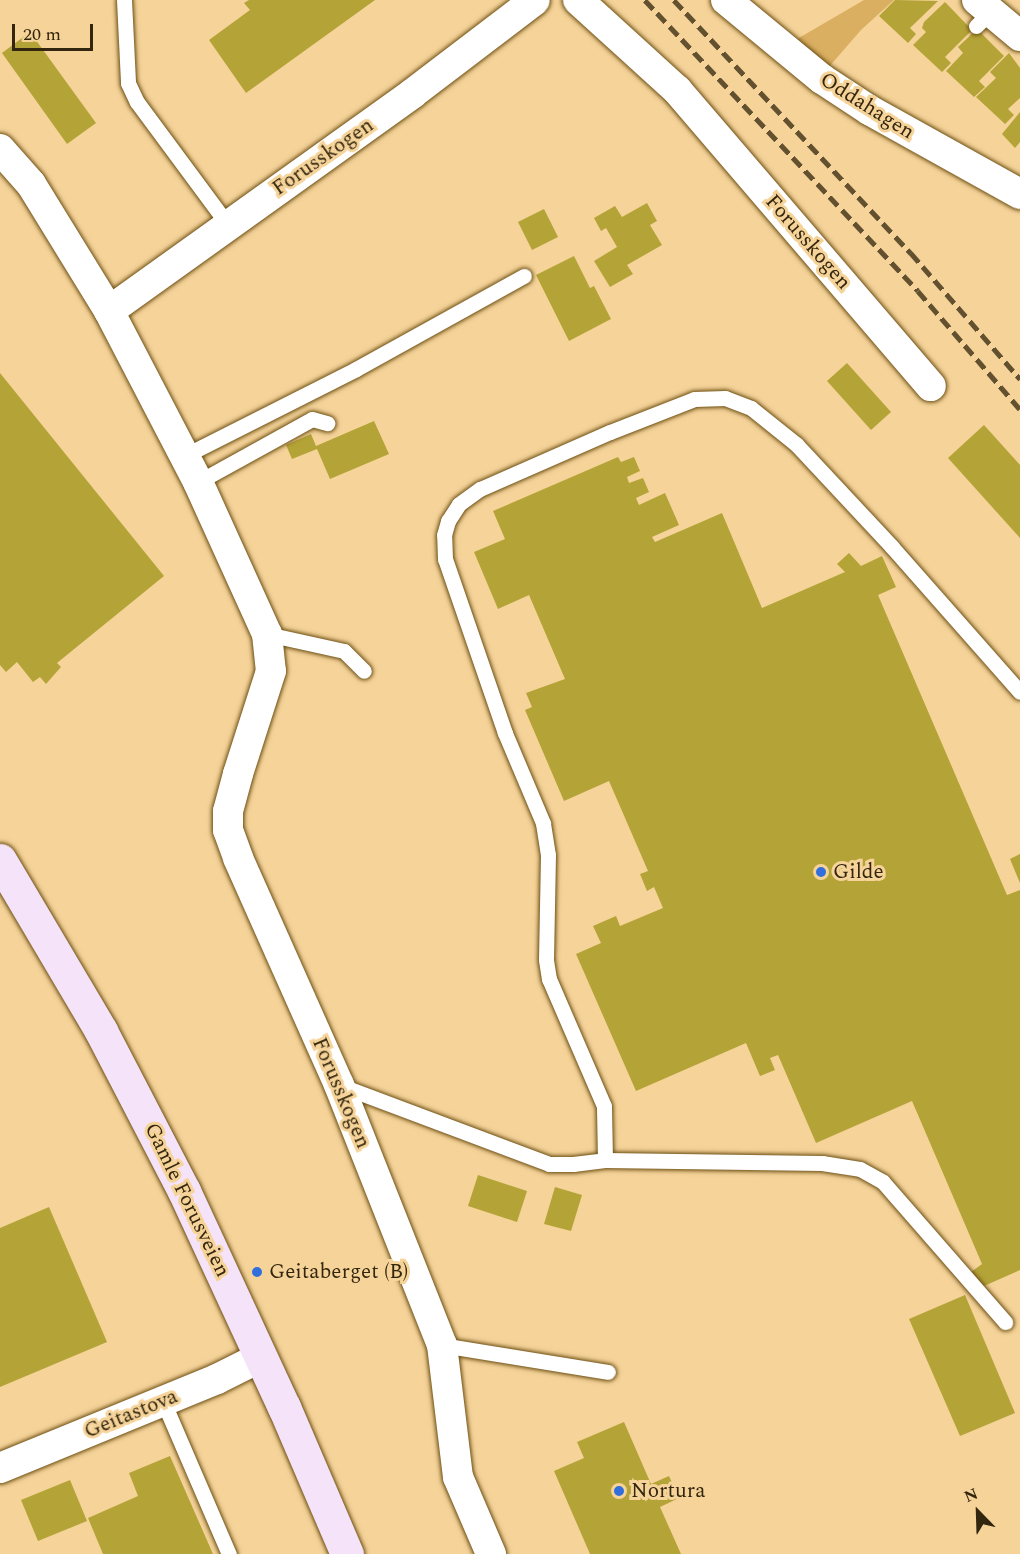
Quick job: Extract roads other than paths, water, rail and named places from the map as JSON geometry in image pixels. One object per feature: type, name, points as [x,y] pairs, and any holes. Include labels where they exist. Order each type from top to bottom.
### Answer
[{"type":"main road","name":"Gamle Forusveien","points":[[0,860],[46,935],[140,1105],[216,1256],[347,1554]]},
{"type":"street","name":"Forusskogen","points":[[109,311],[413,93],[535,0]]},
{"type":"street","name":"Forusskogen","points":[[578,0],[677,90],[931,386]]},
{"type":"street","name":"Oddahagen","points":[[726,0],[822,80],[869,110],[1020,194]]},
{"type":"street","points":[[989,11],[1017,41]]},
{"type":"street","name":"Forusskogen","points":[[0,149],[31,183],[109,311],[198,482],[267,634],[271,671],[235,784],[228,811],[228,830],[238,858],[339,1085],[442,1345],[458,1477],[491,1554]]},
{"type":"street","name":"Geitastova","points":[[0,1468],[261,1358]]},
{"type":"lane","points":[[124,0],[128,83],[132,92],[228,225]]},
{"type":"lane","points":[[184,456],[356,369],[524,276]]},
{"type":"lane","points":[[605,1160],[604,1106],[549,979],[546,959],[548,855],[543,823],[505,733],[446,559],[444,535],[448,521],[459,504],[480,489],[621,428],[694,399],[725,398],[751,408],[797,445],[892,547],[1020,692]]},
{"type":"lane","points":[[198,482],[312,419],[327,423]]},
{"type":"lane","points":[[267,634],[344,651],[364,671]]},
{"type":"lane","points":[[339,1085],[549,1164],[605,1160],[822,1163],[860,1169],[883,1182],[1005,1322]]},
{"type":"lane","points":[[442,1345],[608,1372]]},
{"type":"lane","points":[[163,1401],[230,1554]]},
{"type":"railway","points":[[645,0],[918,291],[1020,409]]},
{"type":"railway","points":[[674,0],[911,253],[1020,379]]},
{"type":"place","name":"Gilde","points":[[821,872]]},
{"type":"place","name":"Geitaberget (B)","points":[[257,1272]]},
{"type":"place","name":"Nortura","points":[[619,1491]]}]
